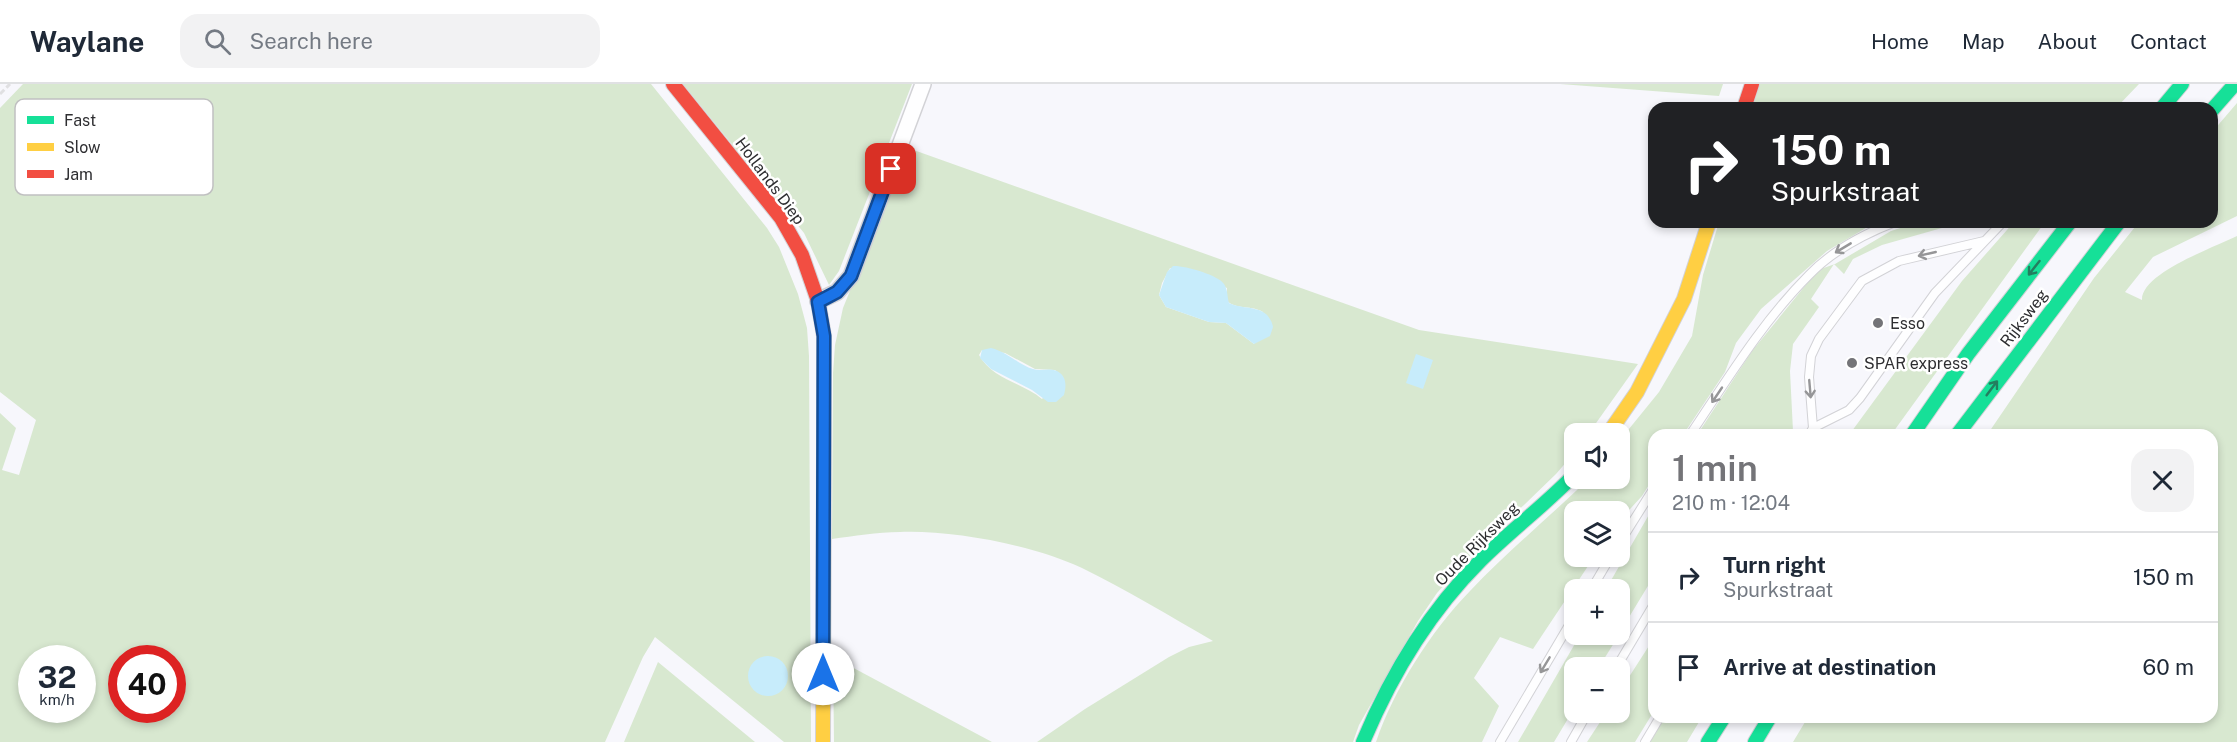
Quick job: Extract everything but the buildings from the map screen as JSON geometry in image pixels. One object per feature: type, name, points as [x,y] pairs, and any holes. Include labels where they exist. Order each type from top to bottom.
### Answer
[{"type":"main road","name":"Hollands Diep","points":[[673,84],[781,219],[802,255],[818,302],[824,347],[823,742]]},
{"type":"main road","points":[[1746,102],[1752,84]]},
{"type":"main road","points":[[2167,102],[2182,84]]},
{"type":"main road","points":[[2218,103],[2235,84]]},
{"type":"main road","points":[[1616,423],[1637,392],[1684,299],[1707,228]]},
{"type":"main road","name":"Rijksweg","points":[[1916,429],[1968,354],[2065,228]]},
{"type":"main road","name":"Rijksweg","points":[[1962,429],[2114,228]]},
{"type":"main road","name":"Oude Rijksweg","points":[[1363,742],[1382,696],[1428,621],[1457,584],[1564,484]]},
{"type":"main road","points":[[1708,742],[1720,723]]},
{"type":"main road","points":[[1755,742],[1766,723]]},
{"type":"street","points":[[818,302],[837,292],[851,276],[923,84]]},
{"type":"lane","points":[[1694,429],[1762,330],[1809,274],[1847,246],[1879,228]]},
{"type":"lane","points":[[1816,429],[1849,410],[1860,398],[1935,293],[1997,228]]},
{"type":"lane","points":[[1811,429],[1809,377],[1811,356],[1819,339],[1862,281],[1899,261],[1984,241]]},
{"type":"lane","points":[[1630,526],[1648,498]]},
{"type":"lane","points":[[1623,657],[1648,614]]},
{"type":"lane","points":[[1500,742],[1564,634]]},
{"type":"lane","points":[[1571,742],[1582,723]]},
{"type":"lane","points":[[1645,742],[1656,723]]},
{"type":"path","points":[[0,94],[10,84]]},
{"type":"green space","points":[[23,84],[651,84],[767,228],[779,247],[798,294],[807,328],[811,742],[784,742],[655,637],[643,657],[605,742],[0,742],[0,413],[16,428],[2,470],[19,475],[36,420],[0,392],[0,108]]},
{"type":"green space","points":[[683,84],[912,84],[839,271],[829,285],[804,233]]},
{"type":"green space","points":[[1560,84],[1723,84],[1719,96]]},
{"type":"green space","points":[[1760,84],[2139,84],[2122,102],[1754,102]]},
{"type":"green space","points":[[2237,103],[2237,216],[2218,225],[2218,125]]},
{"type":"green space","points":[[908,148],[1419,330],[1638,364],[1596,423],[1564,423],[1564,465],[1524,505],[1486,538],[1437,593],[1418,621],[1359,725],[1353,742],[1037,742],[1169,657],[1189,647],[1213,641],[1082,568],[1040,552],[968,536],[921,532],[883,533],[832,539],[835,345],[843,308]],"holes":[[[1170,268],[1227,288],[1227,301],[1231,304],[1263,312],[1254,344],[1226,323],[1209,322],[1166,307],[1159,295]],[[982,350],[1005,353],[1035,369],[1055,370],[1063,377],[1042,399],[992,370],[979,355]]]},
{"type":"green space","points":[[1717,228],[1866,228],[1827,251],[1761,309],[1736,343],[1725,372],[1687,429],[1648,429],[1648,486],[1630,509],[1630,501],[1565,501],[1578,489],[1630,489],[1630,428],[1659,392],[1692,336],[1703,275]]},
{"type":"green space","points":[[1900,228],[1942,228],[1882,245],[1853,259],[1844,274],[1834,264],[1891,231]]},
{"type":"green space","points":[[2009,228],[2041,228],[1895,429],[1853,429],[1962,281]]},
{"type":"green space","points":[[2134,228],[2212,228],[2153,257],[2125,292],[2142,300],[2145,290],[2153,280],[2166,271],[2237,236],[2237,742],[1793,742],[1804,723],[2218,723],[2218,429],[1991,429],[2094,278]]},
{"type":"green space","points":[[1834,264],[1811,299],[1819,307],[1793,344],[1790,371],[1793,429],[1701,429],[1752,351],[1818,270]]},
{"type":"green space","points":[[1564,502],[1564,567],[1587,567],[1579,579],[1564,579],[1564,602],[1533,649],[1500,637],[1474,678],[1499,706],[1482,742],[1376,742],[1403,681],[1428,642],[1470,591]]},
{"type":"green space","points":[[1648,516],[1648,586],[1630,616],[1630,579],[1612,579],[1619,567],[1630,567],[1630,548]]},
{"type":"green space","points":[[1574,645],[1613,645],[1605,657],[1567,657]]},
{"type":"green space","points":[[1648,647],[1648,721],[1635,742],[1587,742],[1599,723],[1630,723],[1630,675]]},
{"type":"green space","points":[[833,657],[992,742],[834,742]]},
{"type":"green space","points":[[658,662],[755,742],[624,742]]},
{"type":"green space","points":[[1564,663],[1565,723],[1554,742],[1518,742]]},
{"type":"green space","points":[[1659,723],[1698,723],[1687,742],[1648,742]]},
{"type":"water","points":[[1173,266],[1200,271],[1221,281],[1226,289],[1229,303],[1266,314],[1273,327],[1270,336],[1254,344],[1226,323],[1209,322],[1166,307],[1159,295],[1167,272]]},
{"type":"water","points":[[991,348],[1033,369],[1057,371],[1065,380],[1064,395],[1056,402],[1048,402],[1032,390],[991,369],[980,358],[982,350]]},
{"type":"water","points":[[1416,354],[1433,360],[1423,389],[1406,383]]},
{"type":"water","points":[[768,656],[776,657],[782,662],[787,668],[787,684],[782,690],[776,695],[768,696],[760,695],[754,690],[749,684],[748,676],[749,668],[754,662],[760,657]]},
{"type":"traffic: fast","points":[[2167,102],[2182,84]]},
{"type":"traffic: fast","points":[[2218,103],[2235,84]]},
{"type":"traffic: fast","points":[[1916,429],[1968,354],[2065,228]]},
{"type":"traffic: fast","points":[[1962,429],[2114,228]]},
{"type":"traffic: fast","points":[[1363,742],[1412,646],[1444,602],[1480,561],[1564,485]]},
{"type":"traffic: fast","points":[[1708,742],[1720,723]]},
{"type":"traffic: fast","points":[[1755,742],[1766,723]]},
{"type":"traffic: slow","points":[[1616,423],[1637,392],[1684,299],[1707,228]]},
{"type":"traffic: slow","points":[[823,742],[824,451]]},
{"type":"traffic: jam","points":[[673,84],[781,218],[802,255],[818,301],[824,336],[824,451]]},
{"type":"traffic: jam","points":[[1746,102],[1752,84]]},
{"type":"place","name":"Esso","points":[[1878,323]]},
{"type":"place","name":"SPAR express","points":[[1852,363]]},
{"type":"route","points":[[823,674],[824,336],[818,302],[837,292],[851,276],[891,169]]}]
